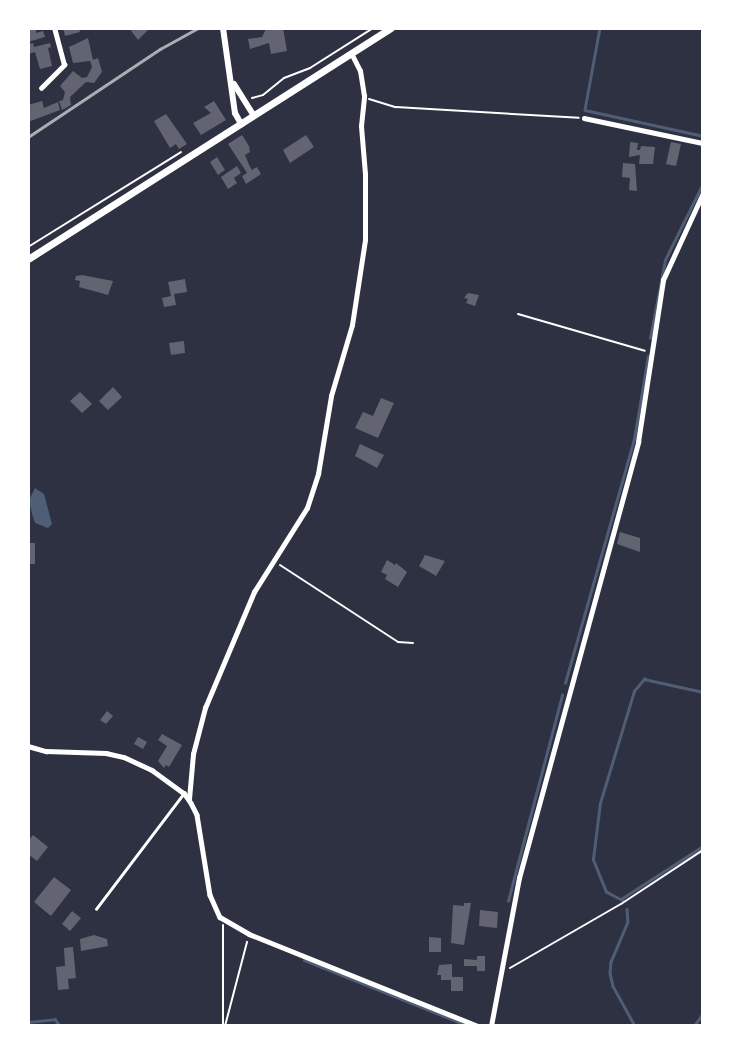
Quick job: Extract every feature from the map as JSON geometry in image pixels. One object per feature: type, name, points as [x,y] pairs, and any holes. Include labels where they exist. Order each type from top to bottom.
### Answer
[{"type":"main road","points":[[28,259],[391,28]]},
{"type":"street","points":[[41,88],[64,65],[54,28]]},
{"type":"street","points":[[223,28],[234,113],[241,124]]},
{"type":"street","points":[[189,799],[193,754],[205,708],[254,592],[307,508],[318,474],[323,432],[356,303],[365,240],[361,127],[365,96],[360,71],[351,53]]},
{"type":"street","points":[[232,82],[253,115]]},
{"type":"street","points":[[583,118],[703,143]]},
{"type":"street","points":[[491,1026],[519,878],[638,442],[666,271],[703,193]]},
{"type":"street","points":[[28,746],[46,751],[86,751],[124,757],[152,770],[184,793],[197,815],[210,895],[220,917],[225,921],[249,934],[478,1026]]},
{"type":"lane","points":[[96,909],[184,793]]},
{"type":"path","points":[[246,99],[263,95],[284,78],[310,68],[373,28]]},
{"type":"path","points":[[365,96],[396,107],[583,118]]},
{"type":"path","points":[[28,247],[175,154],[186,150]]},
{"type":"path","points":[[518,314],[653,354]]},
{"type":"path","points":[[274,560],[398,642],[413,643]]},
{"type":"path","points":[[500,974],[621,904],[703,850]]},
{"type":"path","points":[[224,1026],[225,921]]},
{"type":"path","points":[[224,1026],[249,934]]},
{"type":"path","points":[[29,1026],[54,1026]]},
{"type":"water","points":[[35,488],[44,494],[52,524],[48,528],[35,523],[32,514],[29,500]]},
{"type":"building","points":[[28,28],[36,28],[36,33],[43,31],[45,37],[28,42]]},
{"type":"building","points":[[63,28],[79,28],[80,32],[65,36]]},
{"type":"building","points":[[129,28],[147,28],[148,30],[138,40]]},
{"type":"building","points":[[283,28],[287,51],[271,54],[269,43],[250,49],[248,39],[262,37],[266,29]]},
{"type":"building","points":[[88,38],[93,60],[98,58],[102,72],[94,83],[86,82],[70,97],[71,105],[62,110],[59,101],[63,100],[65,92],[60,86],[73,71],[82,78],[87,77],[92,67],[90,61],[73,63],[69,47]]},
{"type":"building","points":[[33,43],[34,47],[50,43],[51,47],[48,48],[52,66],[40,69],[35,52],[28,54],[28,44]]},
{"type":"building","points":[[42,101],[44,108],[58,102],[60,110],[28,122],[28,105]]},
{"type":"building","points":[[214,101],[226,120],[201,135],[193,123],[211,113],[204,107]]},
{"type":"building","points":[[166,114],[187,144],[179,149],[176,144],[170,148],[154,121]]},
{"type":"building","points":[[242,135],[249,146],[250,152],[245,155],[250,167],[252,170],[257,167],[261,174],[246,184],[242,176],[247,173],[228,144]]},
{"type":"building","points":[[306,135],[314,147],[290,163],[283,150]]},
{"type":"building","points":[[630,142],[638,143],[637,150],[640,150],[641,146],[655,147],[653,164],[639,164],[640,155],[629,157]]},
{"type":"building","points":[[671,142],[681,144],[676,166],[666,164]]},
{"type":"building","points":[[217,157],[225,170],[218,175],[210,162]]},
{"type":"building","points":[[623,163],[635,164],[637,191],[629,190],[630,178],[622,177]]},
{"type":"building","points":[[237,166],[241,173],[234,178],[237,183],[228,189],[221,177]]},
{"type":"building","points":[[76,276],[113,281],[108,295],[79,287],[80,281],[75,280]]},
{"type":"building","points":[[185,279],[187,292],[174,294],[176,305],[164,307],[162,298],[171,296],[168,282]]},
{"type":"building","points":[[468,293],[479,295],[475,306],[466,303],[468,299],[464,298]]},
{"type":"building","points":[[184,341],[185,353],[171,355],[169,343]]},
{"type":"building","points":[[113,387],[122,397],[108,410],[99,401]]},
{"type":"building","points":[[80,392],[92,404],[82,413],[70,401]]},
{"type":"building","points":[[381,398],[394,403],[378,438],[355,428],[363,412],[373,416]]},
{"type":"building","points":[[360,444],[384,455],[377,468],[355,456]]},
{"type":"building","points":[[620,532],[640,538],[640,552],[617,544]]},
{"type":"building","points":[[28,543],[35,543],[35,564],[28,564]]},
{"type":"building","points":[[425,555],[445,561],[436,576],[419,566]]},
{"type":"building","points":[[387,560],[407,572],[398,587],[385,579],[387,575],[381,572]]},
{"type":"building","points":[[107,711],[113,716],[106,724],[100,720]]},
{"type":"building","points":[[162,734],[182,745],[169,767],[166,765],[164,768],[158,761],[167,746],[158,740]]},
{"type":"building","points":[[138,737],[147,742],[143,749],[134,744]]},
{"type":"building","points":[[33,835],[48,847],[37,861],[28,854],[28,841]]},
{"type":"building","points":[[54,877],[71,890],[51,916],[34,902]]},
{"type":"building","points":[[464,903],[471,903],[464,945],[451,943],[453,905],[464,906]]},
{"type":"building","points":[[480,910],[498,912],[497,928],[479,926]]},
{"type":"building","points":[[72,911],[81,918],[70,931],[62,924]]},
{"type":"building","points":[[94,935],[107,939],[108,946],[81,951],[80,939]]},
{"type":"building","points":[[429,937],[441,938],[441,952],[429,952]]},
{"type":"building","points":[[73,947],[76,978],[68,979],[69,989],[58,990],[56,967],[65,966],[64,948]]},
{"type":"building","points":[[477,956],[485,956],[485,971],[477,971],[477,966],[464,966],[464,959],[477,960]]},
{"type":"building","points":[[452,964],[452,977],[463,977],[463,991],[451,991],[451,980],[441,980],[441,975],[437,975],[439,965]]},
{"type":"waterway","points":[[600,28],[585,110],[703,136]]},
{"type":"waterway","points":[[650,338],[665,260],[703,183]]},
{"type":"waterway","points":[[565,683],[634,439],[648,356]]},
{"type":"waterway","points":[[623,901],[606,892],[593,859],[600,803],[634,691],[644,679],[703,692]]},
{"type":"waterway","points":[[508,901],[562,695]]},
{"type":"waterway","points":[[621,899],[703,846]]},
{"type":"waterway","points":[[627,909],[628,922],[611,962],[610,973],[613,986],[635,1026]]},
{"type":"waterway","points":[[304,960],[469,1026]]},
{"type":"waterway","points":[[694,1026],[703,1013]]},
{"type":"waterway","points":[[28,1022],[55,1019],[60,1026]]},
{"type":"railway","points":[[28,137],[160,49],[198,28]]}]
